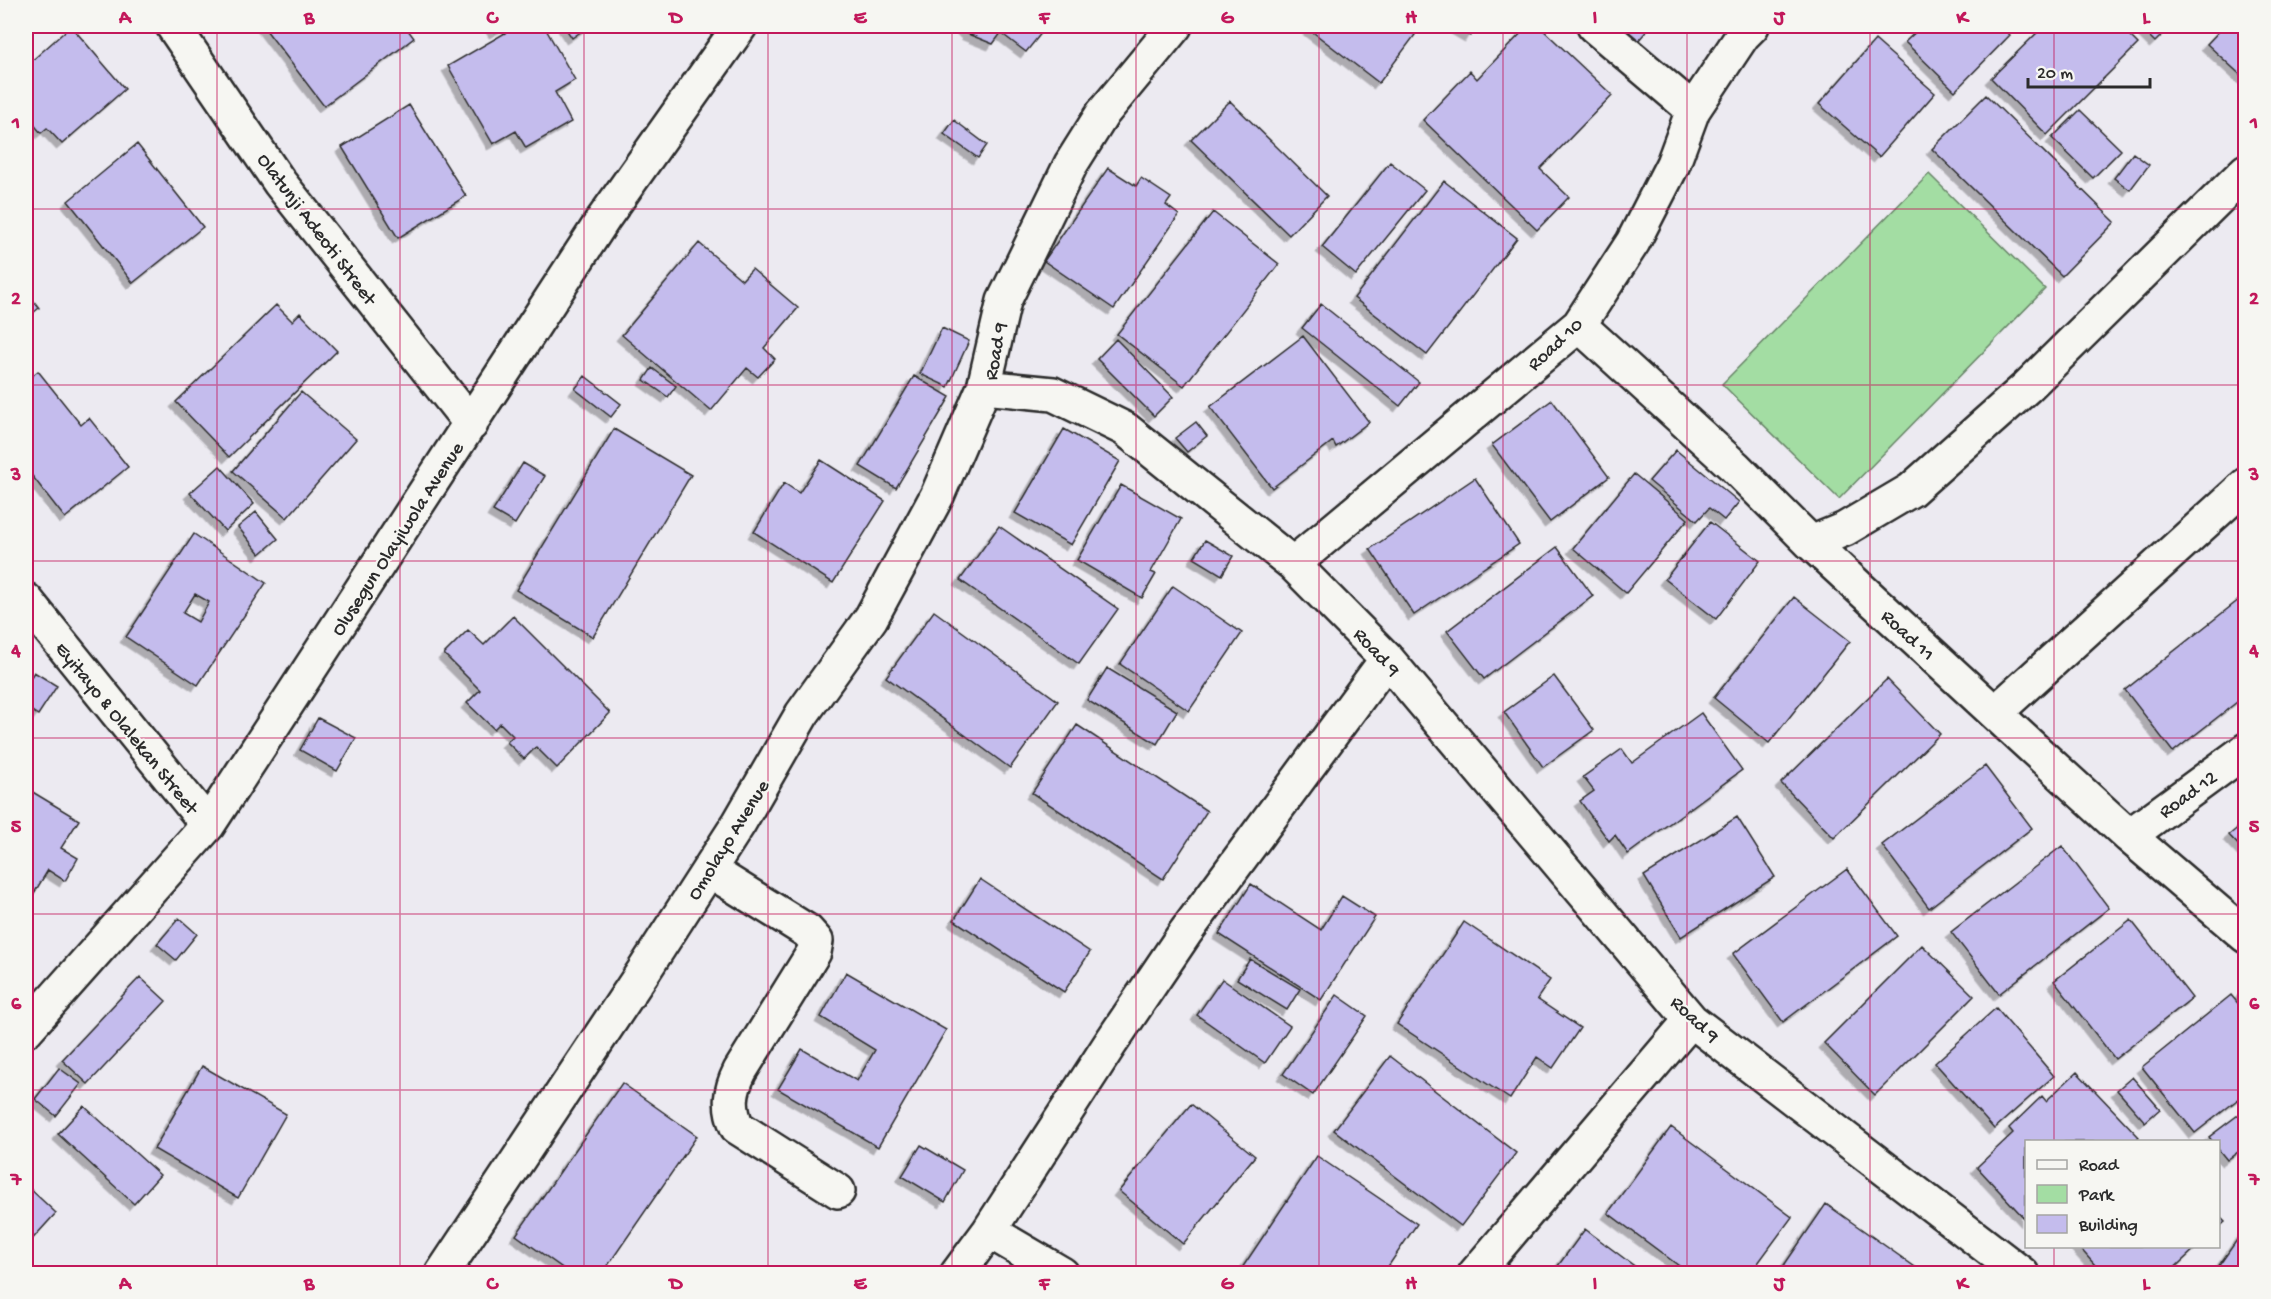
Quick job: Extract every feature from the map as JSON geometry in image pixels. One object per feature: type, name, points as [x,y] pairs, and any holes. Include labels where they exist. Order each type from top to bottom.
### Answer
[{"type":"street","name":"Olatunji Adeoti Street","points":[[173,26],[280,183],[471,424]]},
{"type":"street","name":"Olusegun Olayiwola Avenue","points":[[26,1030],[208,825],[604,218],[741,26]]},
{"type":"street","name":"Road 9","points":[[1175,26],[1103,113],[1071,164],[1004,302],[984,387],[1053,394],[1125,429],[1293,564],[1388,659],[1691,1020],[2022,1274]]},
{"type":"street","points":[[1594,26],[1693,110]]},
{"type":"street","name":"Road 10","points":[[1293,564],[1579,325],[1633,242],[1673,164],[1693,110],[1743,35],[1752,26]]},
{"type":"street","points":[[1811,543],[1845,529],[1911,490],[2028,387],[2246,171]]},
{"type":"street","name":"Road 11","points":[[1579,325],[1735,467],[1811,543],[2129,836],[2246,936]]},
{"type":"street","name":"Omolayo Avenue","points":[[442,1274],[709,870],[802,714],[871,618],[937,496],[984,387]]},
{"type":"street","points":[[1995,713],[2246,485]]},
{"type":"street","name":"Eyitayo & Olalekan Street","points":[[26,600],[208,825]]},
{"type":"street","points":[[957,1274],[989,1231],[1185,933],[1388,659]]},
{"type":"street","name":"Road 12","points":[[2129,836],[2246,750]]},
{"type":"street","points":[[709,870],[807,931],[816,941],[814,952],[740,1071],[733,1086],[730,1101],[732,1116],[737,1127],[838,1191]]},
{"type":"street","points":[[1475,1274],[1691,1020]]},
{"type":"street","points":[[989,1231],[1062,1274]]},
{"type":"green space","points":[[1929,174],[2045,289],[1839,499],[1722,384]]},
{"type":"building","points":[[71,26],[125,89],[62,144],[47,128],[41,133],[26,115],[26,66]]},
{"type":"building","points":[[263,26],[405,26],[414,38],[324,106]]},
{"type":"building","points":[[491,26],[506,26],[495,32]]},
{"type":"building","points":[[517,26],[544,26],[575,80],[555,92],[571,122],[526,148],[516,131],[493,144],[448,66]]},
{"type":"building","points":[[564,26],[589,26],[572,38]]},
{"type":"building","points":[[960,26],[1047,26],[1026,52],[1001,33],[993,44],[968,34]]},
{"type":"building","points":[[1305,26],[1403,26],[1415,35],[1379,83]]},
{"type":"building","points":[[1453,26],[1476,26],[1470,36]]},
{"type":"building","points":[[1528,26],[1539,26],[1612,95],[1540,169],[1569,197],[1537,230],[1423,120],[1470,71],[1477,79]]},
{"type":"building","points":[[1619,26],[1651,26],[1638,41]]},
{"type":"building","points":[[1922,26],[2000,26],[2010,35],[1955,91],[1905,42]]},
{"type":"building","points":[[2044,26],[2120,26],[2138,44],[2047,135],[1991,78]]},
{"type":"building","points":[[2139,26],[2171,26],[2155,42]]},
{"type":"building","points":[[2224,26],[2246,26],[2246,80],[2207,44]]},
{"type":"building","points":[[1875,40],[1935,93],[1879,157],[1819,104]]},
{"type":"building","points":[[1986,95],[2115,222],[2062,276],[1932,149]]},
{"type":"building","points":[[1230,101],[1327,196],[1289,235],[1191,140]]},
{"type":"building","points":[[409,105],[466,196],[398,238],[342,147]]},
{"type":"building","points":[[2080,110],[2121,150],[2093,178],[2052,138]]},
{"type":"building","points":[[954,120],[987,145],[978,158],[944,134]]},
{"type":"building","points":[[137,144],[203,227],[133,283],[68,201]]},
{"type":"building","points":[[2133,153],[2149,165],[2130,190],[2114,178]]},
{"type":"building","points":[[1390,162],[1425,190],[1356,275],[1322,247]]},
{"type":"building","points":[[1108,168],[1136,186],[1141,178],[1171,198],[1166,205],[1179,215],[1114,309],[1044,261]]},
{"type":"building","points":[[1444,181],[1517,238],[1427,355],[1354,298]]},
{"type":"building","points":[[1213,212],[1279,264],[1184,386],[1117,334]]},
{"type":"building","points":[[699,243],[742,280],[752,269],[798,308],[764,348],[775,359],[758,377],[747,368],[711,411],[622,335]]},
{"type":"building","points":[[26,291],[39,308],[26,319]]},
{"type":"building","points":[[1321,304],[1419,382],[1400,406],[1302,328]]},
{"type":"building","points":[[276,305],[292,321],[300,313],[337,351],[229,457],[176,402]]},
{"type":"building","points":[[942,328],[969,341],[948,387],[920,374]]},
{"type":"building","points":[[1303,336],[1369,422],[1336,447],[1333,441],[1272,488],[1210,407]]},
{"type":"building","points":[[1116,339],[1173,397],[1154,416],[1097,359]]},
{"type":"building","points":[[652,368],[676,386],[668,397],[644,380]]},
{"type":"building","points":[[38,371],[81,425],[89,418],[128,467],[65,518],[26,468],[26,381]]},
{"type":"building","points":[[585,376],[621,404],[611,417],[575,389]]},
{"type":"building","points":[[914,376],[950,397],[896,488],[860,466]]},
{"type":"building","points":[[301,392],[356,439],[287,518],[233,471]]},
{"type":"building","points":[[1552,400],[1609,477],[1550,522],[1492,445]]},
{"type":"building","points":[[1196,422],[1207,436],[1187,452],[1175,438]]},
{"type":"building","points":[[614,429],[691,475],[593,637],[516,590]]},
{"type":"building","points":[[1064,429],[1120,461],[1071,545],[1015,513]]},
{"type":"building","points":[[1676,450],[1739,502],[1724,520],[1709,508],[1697,521],[1649,481]]},
{"type":"building","points":[[821,460],[885,501],[833,583],[754,532],[784,483],[799,493]]},
{"type":"building","points":[[523,463],[545,476],[515,524],[493,511]]},
{"type":"building","points":[[220,466],[254,504],[225,531],[190,493]]},
{"type":"building","points":[[1634,474],[1688,519],[1626,593],[1573,548]]},
{"type":"building","points":[[1475,478],[1519,544],[1414,615],[1370,549]]},
{"type":"building","points":[[1121,485],[1181,519],[1151,572],[1156,574],[1142,598],[1077,560]]},
{"type":"building","points":[[256,512],[278,539],[260,554],[238,527]]},
{"type":"building","points":[[1710,522],[1760,561],[1716,619],[1665,579]]},
{"type":"building","points":[[999,526],[1118,609],[1079,664],[960,580]]},
{"type":"building","points":[[194,534],[266,583],[198,685],[126,637]],"holes":[[[195,594],[209,602],[198,622],[183,613]]]},
{"type":"building","points":[[1205,540],[1233,556],[1222,575],[1194,558]]},
{"type":"building","points":[[1557,547],[1593,596],[1484,679],[1447,631]]},
{"type":"building","points":[[1173,586],[1242,633],[1189,711],[1120,664]]},
{"type":"building","points":[[1794,597],[1850,641],[1769,743],[1714,698]]},
{"type":"building","points":[[2240,599],[2246,606],[2246,695],[2173,752],[2125,690]]},
{"type":"building","points":[[934,611],[1058,701],[1010,768],[886,677]]},
{"type":"building","points":[[513,616],[610,713],[557,768],[536,747],[524,759],[507,742],[513,736],[500,723],[494,729],[467,703],[480,690],[444,654],[468,630],[484,645]]},
{"type":"building","points":[[1107,668],[1177,711],[1157,744],[1087,700]]},
{"type":"building","points":[[34,672],[57,686],[38,715],[26,707],[26,685]]},
{"type":"building","points":[[1554,676],[1594,730],[1543,767],[1504,712]]},
{"type":"building","points":[[1887,679],[1940,734],[1834,838],[1781,783]]},
{"type":"building","points":[[1701,713],[1742,770],[1628,854],[1615,835],[1609,841],[1580,801],[1594,791],[1583,777],[1622,749],[1632,763]]},
{"type":"building","points":[[318,718],[356,738],[337,771],[300,750]]},
{"type":"building","points":[[1077,725],[1207,811],[1163,879],[1032,793]]},
{"type":"building","points":[[1985,766],[2032,828],[1929,908],[1882,845]]},
{"type":"building","points":[[26,788],[79,820],[61,848],[78,858],[65,881],[48,870],[33,895],[26,891]]},
{"type":"building","points":[[1737,817],[1775,877],[1681,937],[1644,876]]},
{"type":"building","points":[[2246,821],[2246,853],[2229,835]]},
{"type":"building","points":[[2062,846],[2109,908],[1999,994],[1951,932]]},
{"type":"building","points":[[1847,869],[1897,936],[1783,1022],[1733,954]]},
{"type":"building","points":[[980,879],[1090,952],[1064,992],[954,920]]},
{"type":"building","points":[[1251,884],[1321,930],[1342,896],[1375,917],[1321,1000],[1219,934]]},
{"type":"building","points":[[179,918],[197,934],[176,960],[157,944]]},
{"type":"building","points":[[2131,920],[2192,998],[2115,1059],[2054,981]]},
{"type":"building","points":[[1464,922],[1550,980],[1537,999],[1580,1028],[1553,1068],[1537,1057],[1510,1099],[1397,1024]]},
{"type":"building","points":[[1922,945],[1974,996],[1875,1095],[1824,1043]]},
{"type":"building","points":[[1250,959],[1300,989],[1287,1010],[1237,979]]},
{"type":"building","points":[[846,972],[946,1030],[878,1147],[778,1089],[802,1049],[857,1081],[875,1050],[821,1017]]},
{"type":"building","points":[[140,977],[166,1001],[88,1084],[62,1060]]},
{"type":"building","points":[[1222,979],[1290,1026],[1265,1063],[1197,1015]]},
{"type":"building","points":[[2246,989],[2246,1005],[2238,996]]},
{"type":"building","points":[[1337,995],[1367,1016],[1313,1095],[1283,1074]]},
{"type":"building","points":[[2231,995],[2246,1013],[2246,1093],[2195,1133],[2142,1067]]},
{"type":"building","points":[[1996,1008],[2054,1076],[1994,1129],[1935,1063]]},
{"type":"building","points":[[1390,1056],[1516,1153],[1461,1226],[1334,1130]]},
{"type":"building","points":[[202,1066],[286,1114],[238,1198],[154,1149]]},
{"type":"building","points":[[59,1068],[81,1084],[56,1116],[35,1099]]},
{"type":"building","points":[[2077,1072],[2139,1137],[2136,1140],[2025,1140],[2025,1219],[1977,1167],[2013,1133],[2009,1128],[2042,1096],[2046,1101]]},
{"type":"building","points":[[2132,1077],[2160,1109],[2145,1122],[2117,1090]]},
{"type":"building","points":[[622,1083],[697,1136],[602,1274],[571,1274],[516,1235]]},
{"type":"building","points":[[1191,1104],[1255,1156],[1183,1244],[1119,1191]]},
{"type":"building","points":[[84,1106],[160,1175],[134,1204],[58,1134]]},
{"type":"building","points":[[2246,1109],[2246,1146],[2227,1160],[2220,1151],[2220,1140],[2211,1140],[2209,1137]]},
{"type":"building","points":[[1671,1127],[1792,1217],[1750,1274],[1690,1274],[1608,1213]]},
{"type":"building","points":[[921,1145],[963,1170],[945,1202],[902,1176]]},
{"type":"building","points":[[1317,1156],[1417,1224],[1383,1274],[1238,1274]]},
{"type":"building","points":[[26,1185],[56,1213],[26,1246]]},
{"type":"building","points":[[1826,1204],[1925,1274],[1778,1274]]},
{"type":"building","points":[[2220,1217],[2225,1222],[2220,1226]]},
{"type":"building","points":[[2246,1227],[2246,1274],[2213,1274]]},
{"type":"building","points":[[1585,1229],[1645,1274],[1552,1274]]},
{"type":"building","points":[[2080,1248],[2196,1248],[2168,1274],[2103,1274]]},
{"type":"building","points":[[523,1267],[532,1274],[519,1274]]}]
